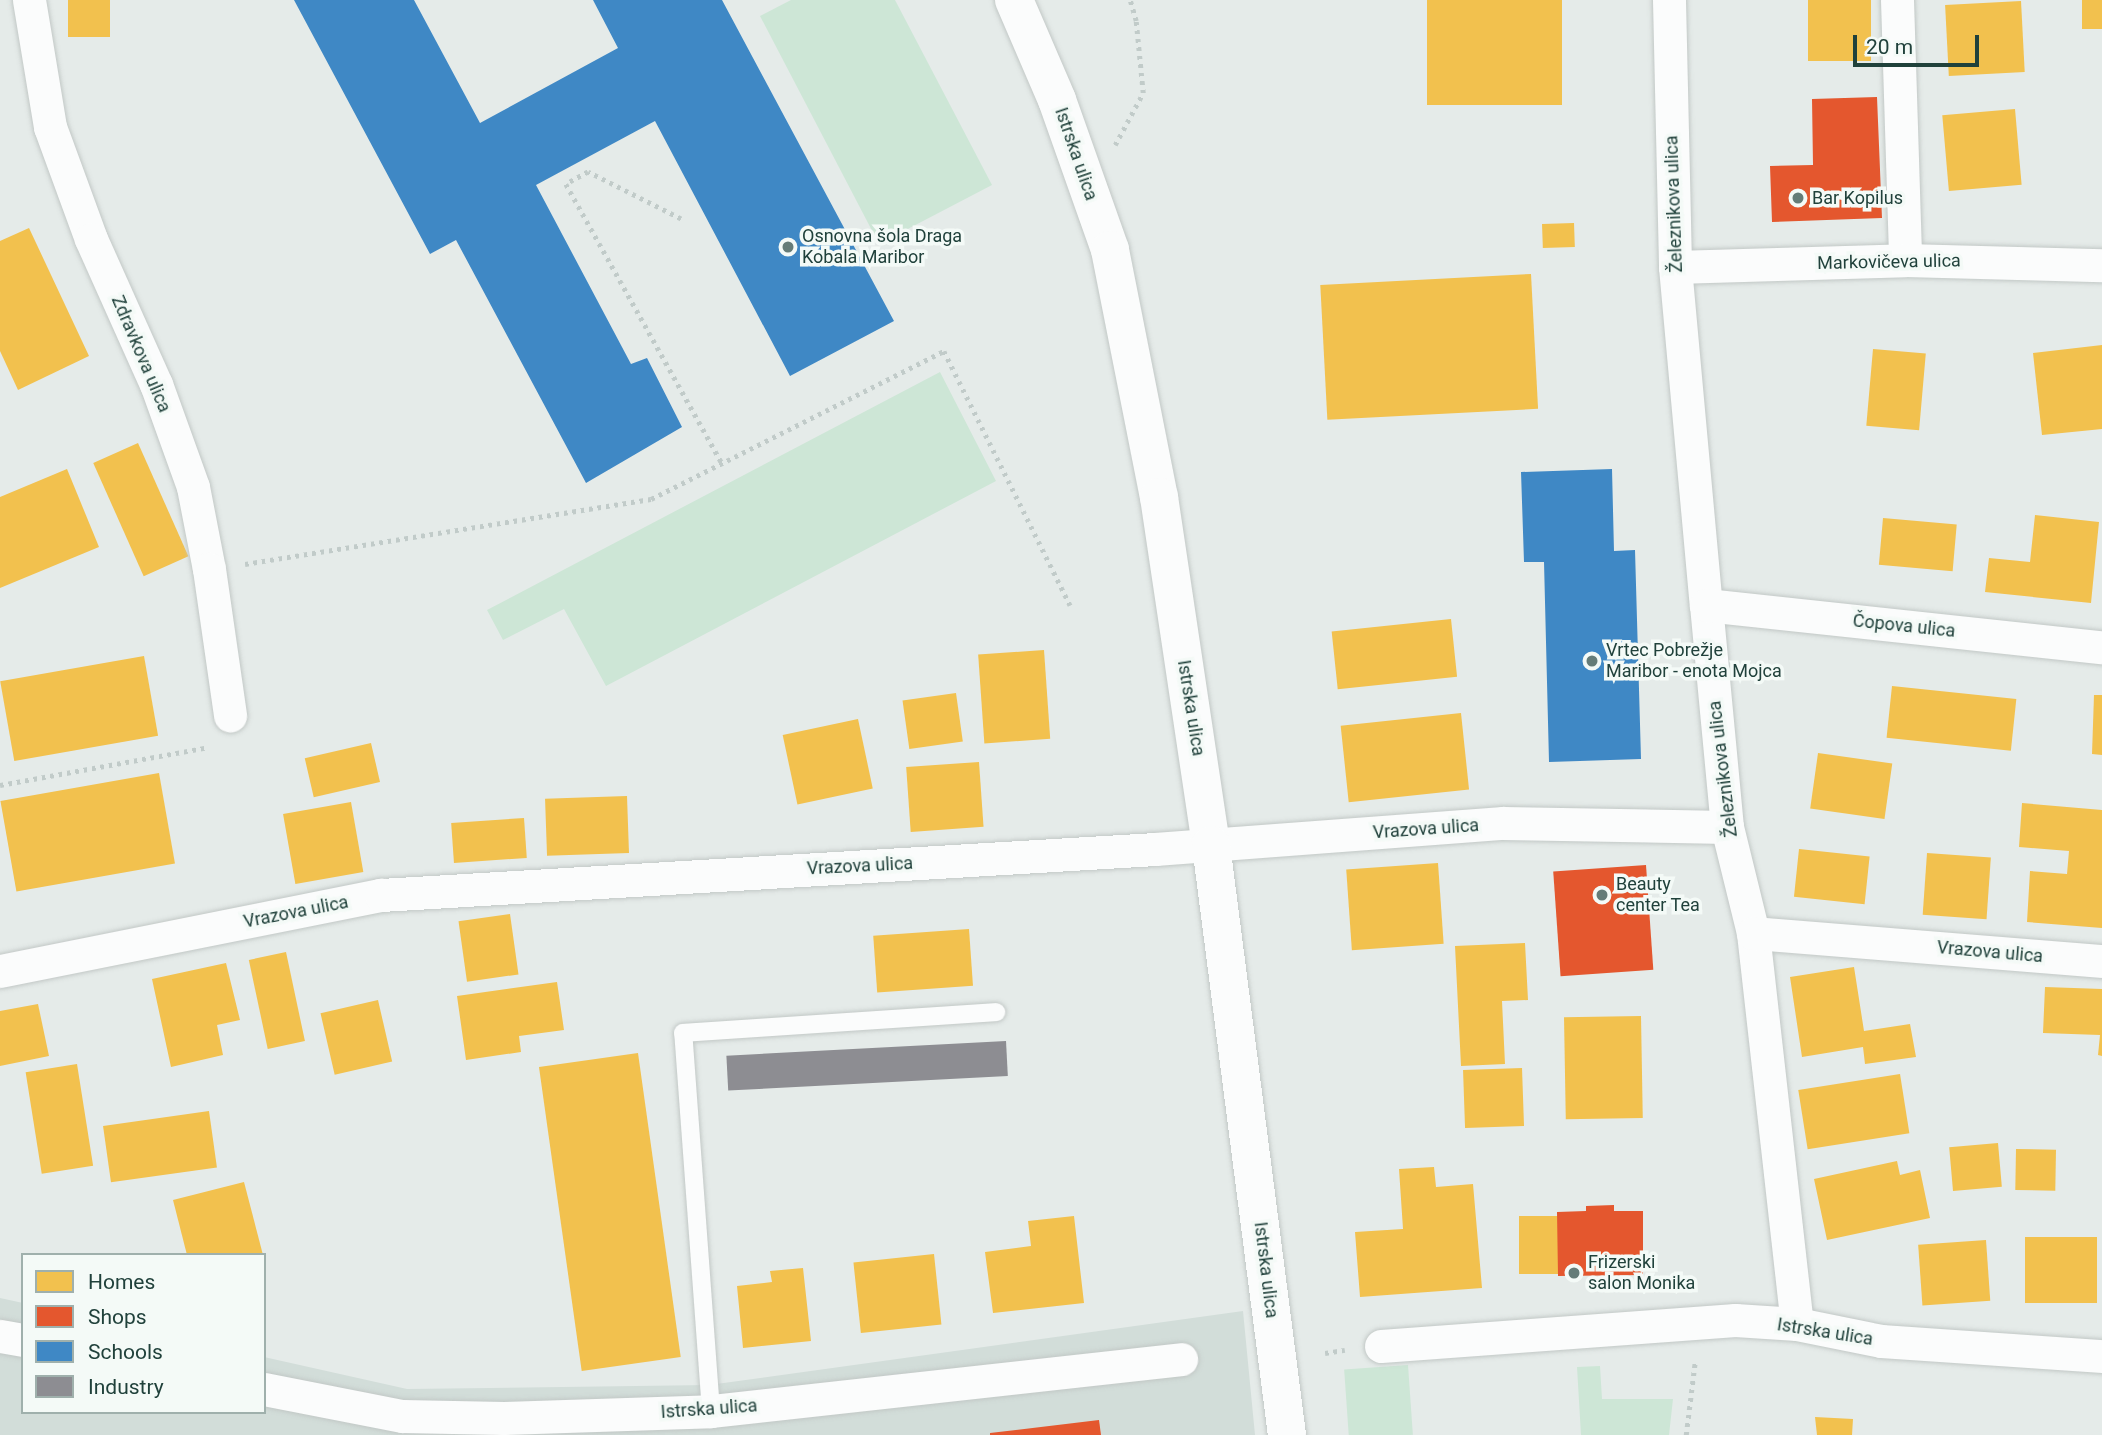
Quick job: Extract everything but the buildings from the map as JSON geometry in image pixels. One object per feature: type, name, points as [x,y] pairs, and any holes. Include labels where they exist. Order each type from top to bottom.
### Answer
[{"type":"street","name":"Zdravkova ulica","points":[[29,0],[50,127],[91,239],[156,384],[193,487],[209,569],[230,715]]},
{"type":"street","name":"Istrska ulica","points":[[1014,0],[1057,100],[1110,250],[1159,497],[1211,845],[1287,1435]]},
{"type":"street","name":"Železnikova ulica","points":[[1669,0],[1675,267],[1727,827],[1753,933],[1797,1324]]},
{"type":"street","points":[[1897,0],[1905,260]]},
{"type":"street","name":"Markovičeva ulica","points":[[1675,267],[1905,260],[2102,265]]},
{"type":"street","name":"Čopova ulica","points":[[1706,605],[2102,647]]},
{"type":"street","name":"Vrazova ulica","points":[[0,971],[381,895],[1211,845],[1503,823],[1727,827]]},
{"type":"street","name":"Vrazova ulica","points":[[1753,933],[2102,961]]},
{"type":"street","name":"Istrska ulica","points":[[1381,1346],[1735,1321],[1797,1324],[1881,1341],[2102,1356]]},
{"type":"street","points":[[0,1336],[21,1340]]},
{"type":"street","name":"Istrska ulica","points":[[266,1390],[403,1426],[504,1418],[711,1411],[1181,1359]]},
{"type":"lane","points":[[711,1411],[684,1033],[996,1012]]},
{"type":"path","points":[[1111,153],[1143,93],[1136,21],[1130,0]]},
{"type":"path","points":[[681,219],[588,172],[566,184],[722,463]]},
{"type":"path","points":[[209,569],[651,499],[944,351],[1070,605]]},
{"type":"path","points":[[0,785],[210,747],[230,715]]},
{"type":"path","points":[[1686,1435],[1700,1323]]},
{"type":"shaded area","points":[[0,1298],[21,1303],[21,1414],[266,1414],[266,1357],[407,1389],[709,1385],[1243,1311],[1255,1435],[0,1435]]},
{"type":"green space","points":[[791,0],[895,0],[992,185],[879,244],[760,16]]},
{"type":"green space","points":[[940,372],[996,481],[606,686],[564,609],[503,640],[487,610]]},
{"type":"green space","points":[[1408,1365],[1413,1435],[1349,1435],[1344,1369]]},
{"type":"green space","points":[[1600,1366],[1602,1399],[1673,1399],[1669,1435],[1581,1435],[1577,1367]]},
{"type":"place","name":"Bar Kopilus","points":[[1798,198]]},
{"type":"place","name":"Osnovna šola Draga Kobala Maribor","points":[[788,247]]},
{"type":"place","name":"Vrtec Pobrežje Maribor - enota Mojca","points":[[1592,661]]},
{"type":"place","name":"Beauty center Tea","points":[[1602,895]]},
{"type":"place","name":"Frizerski salon Monika","points":[[1574,1273]]}]
